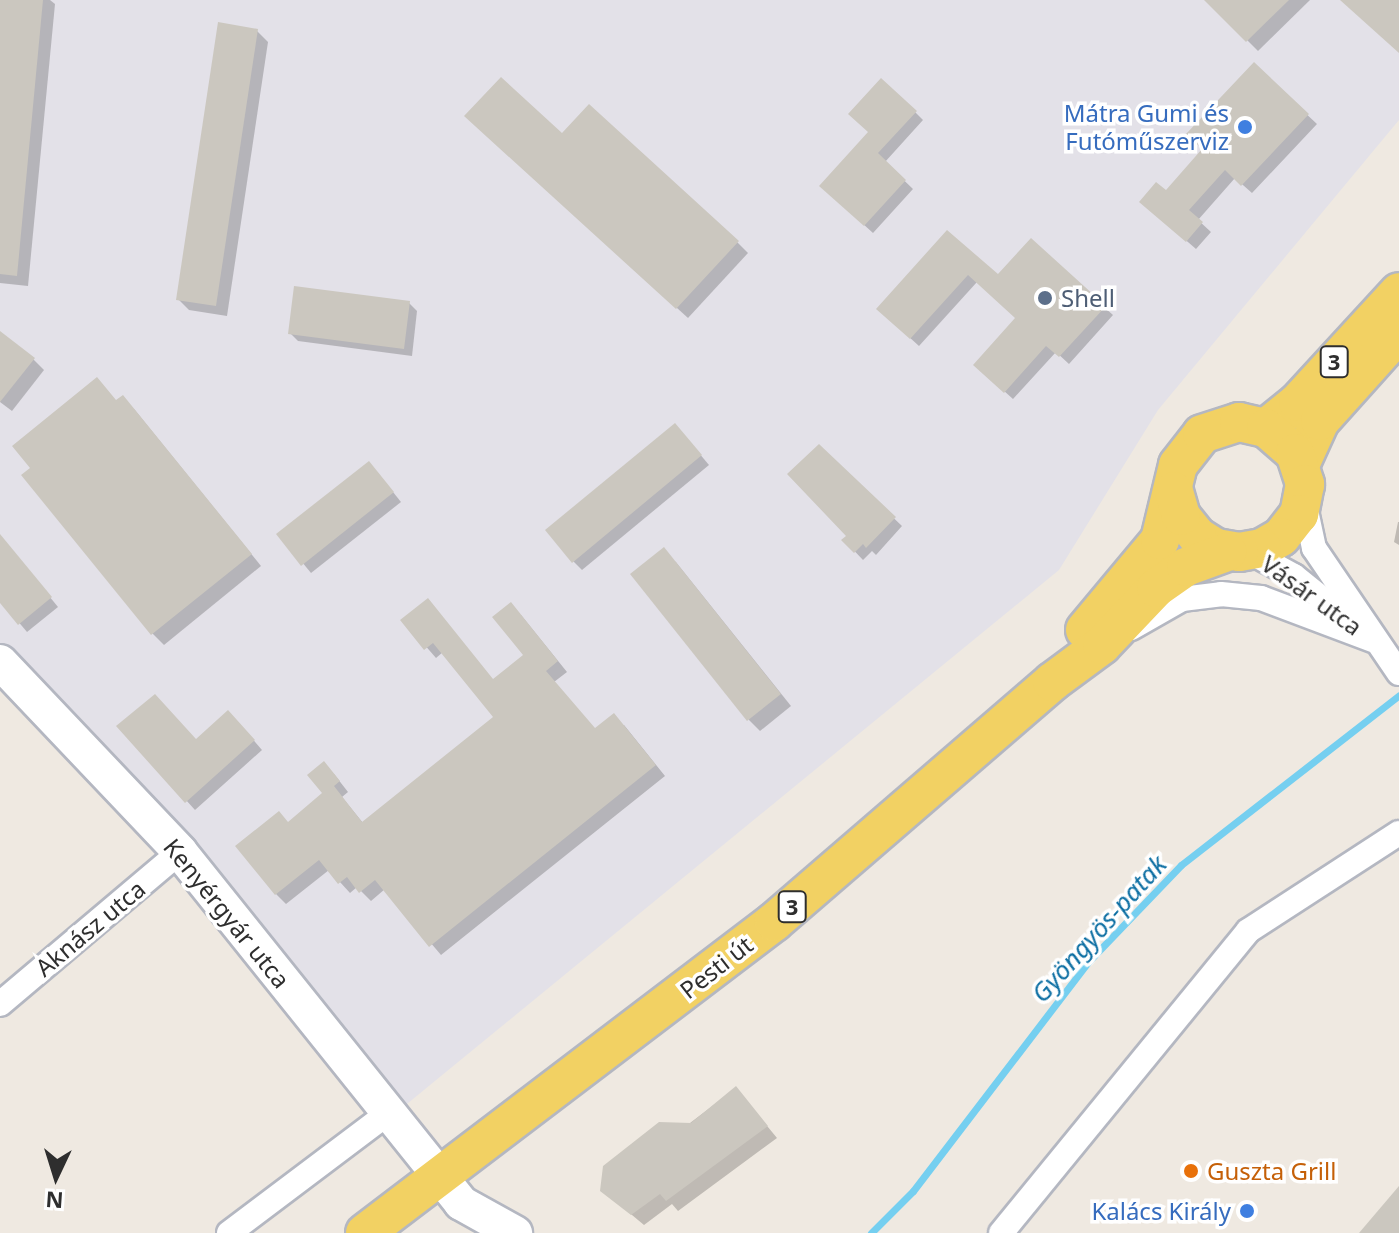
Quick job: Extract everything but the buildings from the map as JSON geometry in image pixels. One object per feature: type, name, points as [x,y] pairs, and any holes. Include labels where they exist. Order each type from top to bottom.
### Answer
[{"type":"main road","name":"3","points":[[1266,428],[1298,402],[1399,292]]},
{"type":"main road","name":"Pesti út","points":[[365,1233],[774,922],[1052,682],[1102,645],[1156,588],[1186,567],[1281,537],[1320,421],[1399,333]]},
{"type":"main road","name":"Pesti út","points":[[1052,682],[1093,618],[1152,554],[1167,525],[1178,465],[1202,434],[1239,422],[1266,428]]},
{"type":"main road","points":[[1266,428],[1287,443],[1302,482]]},
{"type":"main road","points":[[1174,491],[1188,527],[1206,543],[1239,552]]},
{"type":"street","name":"Vásár utca","points":[[1302,482],[1314,548],[1378,647],[1399,673]]},
{"type":"street","name":"Vásár utca","points":[[1239,552],[1294,576],[1378,647]]},
{"type":"street","name":"Vásár utca","points":[[1102,645],[1182,599],[1221,594],[1261,598],[1378,647]]},
{"type":"street","name":"Kenyérgyár utca","points":[[0,662],[180,852],[461,1203],[515,1233]]},
{"type":"street","points":[[1001,1233],[1248,931],[1399,833]]},
{"type":"street","name":"Aknász utca","points":[[0,1004],[180,852]]},
{"type":"street","points":[[229,1233],[388,1113]]},
{"type":"shaded area","points":[[0,0],[1399,0],[1399,120],[1158,410],[1059,570],[391,1117],[0,662]]},
{"type":"waterway","name":"Gyöngyös-patak","points":[[871,1233],[913,1191],[1089,961],[1181,865],[1399,695]]},
{"type":"place","name":"Mátra Gumi és Futóműszerviz","points":[[1245,127]]},
{"type":"place","name":"Shell","points":[[1045,298]]},
{"type":"place","name":"Guszta Grill","points":[[1191,1171]]},
{"type":"place","name":"Kalács Király","points":[[1247,1211]]}]
